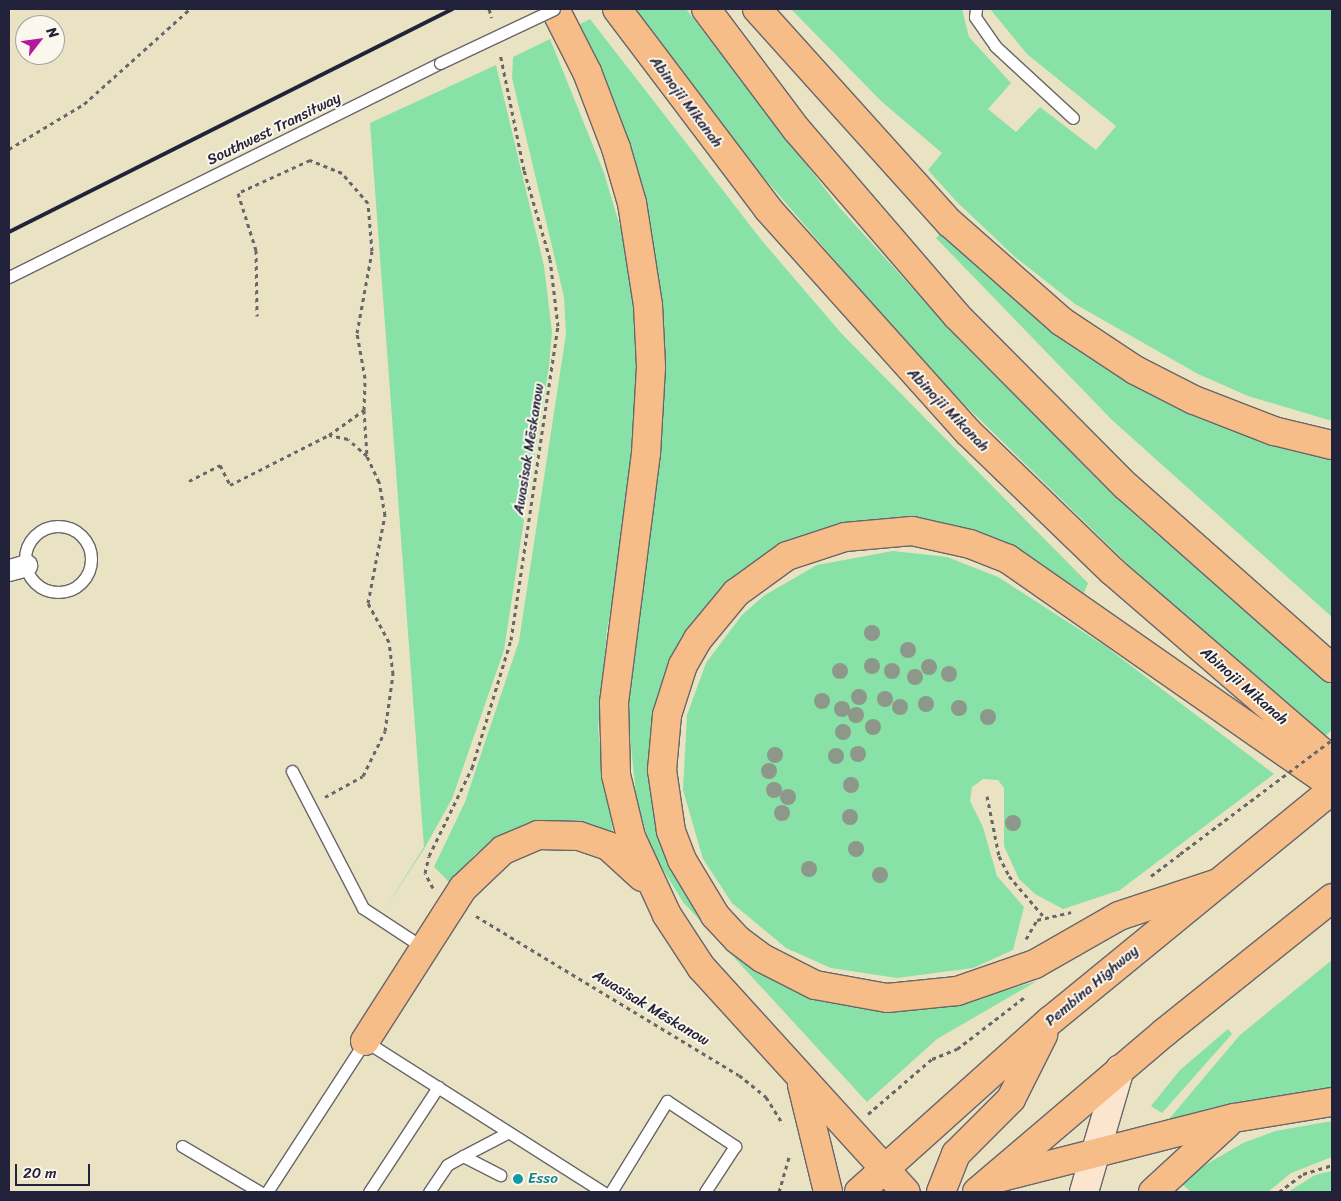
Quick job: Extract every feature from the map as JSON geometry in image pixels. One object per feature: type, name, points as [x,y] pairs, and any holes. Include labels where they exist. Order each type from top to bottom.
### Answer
[{"type":"main road","points":[[554,9],[586,72],[616,148],[645,279],[651,367],[648,424],[618,654],[614,740],[623,809],[652,887],[701,967],[906,1192]]},
{"type":"main road","name":"Abinojii Mikanah","points":[[617,9],[780,224],[968,432],[1112,571],[1332,761]]},
{"type":"main road","points":[[706,9],[797,130],[956,316],[1126,486],[1332,668]]},
{"type":"main road","points":[[757,9],[950,223],[1061,321],[1135,370],[1194,400],[1274,430],[1332,445]]},
{"type":"main road","points":[[1215,884],[1119,916],[1035,964],[957,991],[887,998],[815,985],[762,958],[738,939],[715,915],[682,860],[664,798],[662,770],[667,715],[683,665],[704,631],[736,593],[787,556],[845,537],[912,531],[970,544],[1008,559],[1332,785]]},
{"type":"main road","name":"Pembina Highway","points":[[859,1192],[1051,1020],[1332,790]]},
{"type":"main road","points":[[365,1041],[424,948],[479,869],[503,850],[538,835],[567,834],[593,839],[624,858],[652,887]]},
{"type":"main road","points":[[984,1186],[1278,939],[1332,898]]},
{"type":"main road","points":[[941,1192],[956,1154],[1010,1099],[1051,1020]]},
{"type":"main road","points":[[1084,1192],[1120,1070]]},
{"type":"main road","points":[[798,1074],[808,1099],[828,1192]]},
{"type":"main road","points":[[984,1186],[1094,1154],[1234,1118],[1332,1102]]},
{"type":"main road","points":[[1153,1192],[1234,1118]]},
{"type":"lane","name":"Southwest Transitway","points":[[9,278],[440,63],[554,9]]},
{"type":"lane","points":[[976,9],[975,17],[995,46],[1074,118]]},
{"type":"lane","points":[[50,527],[80,534],[91,554],[83,580],[58,592],[37,584],[17,567],[31,540],[50,527]]},
{"type":"lane","points":[[292,771],[363,908],[424,948]]},
{"type":"lane","points":[[268,1192],[365,1041],[438,1087],[590,1189],[603,1192]]},
{"type":"lane","points":[[369,1192],[438,1087]]},
{"type":"lane","points":[[611,1192],[667,1101],[736,1146],[705,1192]]},
{"type":"lane","points":[[429,1192],[447,1165],[507,1133]]},
{"type":"lane","points":[[182,1146],[260,1192]]},
{"type":"lane","points":[[463,1156],[500,1175]]},
{"type":"path","points":[[9,149],[84,104],[190,9]]},
{"type":"path","points":[[489,9],[493,21]]},
{"type":"path","name":"Awasisak Mēskanow","points":[[428,883],[429,856],[472,768],[511,640],[558,326],[550,258],[517,142],[499,50]]},
{"type":"path","points":[[257,316],[256,250],[238,193],[310,160],[342,173],[368,203],[372,251],[356,334],[365,378],[364,410],[367,456],[379,482],[384,515],[368,603],[389,642],[393,674],[385,731],[363,776],[309,806]]},
{"type":"path","points":[[190,481],[220,465],[230,485],[329,435],[364,410]]},
{"type":"path","points":[[329,435],[348,439],[367,456]]},
{"type":"path","points":[[1180,854],[1332,740]]},
{"type":"path","points":[[987,796],[999,856],[1009,876],[1044,917],[1027,930],[1027,948]]},
{"type":"path","name":"Awasisak Mēskanow","points":[[467,910],[738,1075],[766,1097],[787,1134]]},
{"type":"path","points":[[870,1113],[932,1059],[957,1049],[997,1014],[1032,994]]},
{"type":"path","points":[[779,1192],[790,1148]]},
{"type":"path","points":[[1279,1192],[1303,1174],[1332,1165]]},
{"type":"green space","points":[[636,9],[686,9],[839,207],[961,342],[1134,514],[1332,686],[1332,730],[1324,737],[1138,574],[927,368],[748,159]]},
{"type":"green space","points":[[791,9],[962,9],[969,37],[1011,83],[988,109],[1016,132],[1040,107],[1096,150],[1116,126],[1027,54],[990,9],[1332,9],[1332,421],[1248,396],[1198,374],[1075,304],[1015,257],[957,202],[928,170],[942,153],[881,101]]},
{"type":"green space","points":[[590,19],[763,242],[841,333],[1088,583],[1084,593],[1032,559],[956,527],[870,520],[828,528],[797,538],[655,707],[650,745],[653,812],[679,880],[819,998],[864,1009],[897,1010],[977,999],[1037,981],[937,1039],[867,1102],[683,902],[651,850],[636,796],[627,705],[659,455],[610,96],[580,24]]},
{"type":"green space","points":[[550,39],[604,173],[624,240],[637,321],[640,404],[633,485],[607,630],[598,729],[614,840],[498,838],[475,854],[453,886],[434,867],[465,802],[519,641],[566,334],[564,297],[512,78],[513,57]]},
{"type":"green space","points":[[496,65],[544,266],[552,332],[549,366],[527,500],[520,502],[518,511],[524,520],[504,650],[452,799],[424,849],[383,912],[424,847],[370,123]]},
{"type":"green space","points":[[942,232],[1009,294],[1070,340],[1332,452],[1332,617],[1112,420],[936,238]]},
{"type":"green space","points":[[893,551],[947,557],[998,577],[1105,646],[1274,774],[1120,890],[1063,909],[1035,894],[1019,879],[1004,846],[1004,788],[998,780],[983,779],[972,787],[970,801],[983,827],[997,876],[1024,907],[1013,950],[973,968],[897,978],[831,968],[786,948],[732,903],[703,859],[683,790],[687,715],[706,663],[742,615],[765,595],[817,565]]},
{"type":"green space","points":[[1332,960],[1332,1091],[1231,1103],[1169,1119],[1240,1035]]},
{"type":"green space","points":[[1228,1029],[1232,1034],[1162,1113],[1151,1106],[1180,1070]]},
{"type":"green space","points":[[1332,1121],[1332,1157],[1291,1173],[1268,1192],[1191,1192],[1183,1185],[1200,1168],[1243,1143],[1275,1131]]},
{"type":"green space","points":[[1332,1171],[1332,1192],[1288,1192],[1315,1175]]},
{"type":"railway","points":[[9,232],[453,9]]},
{"type":"place","name":"Esso","points":[[518,1179]]}]
